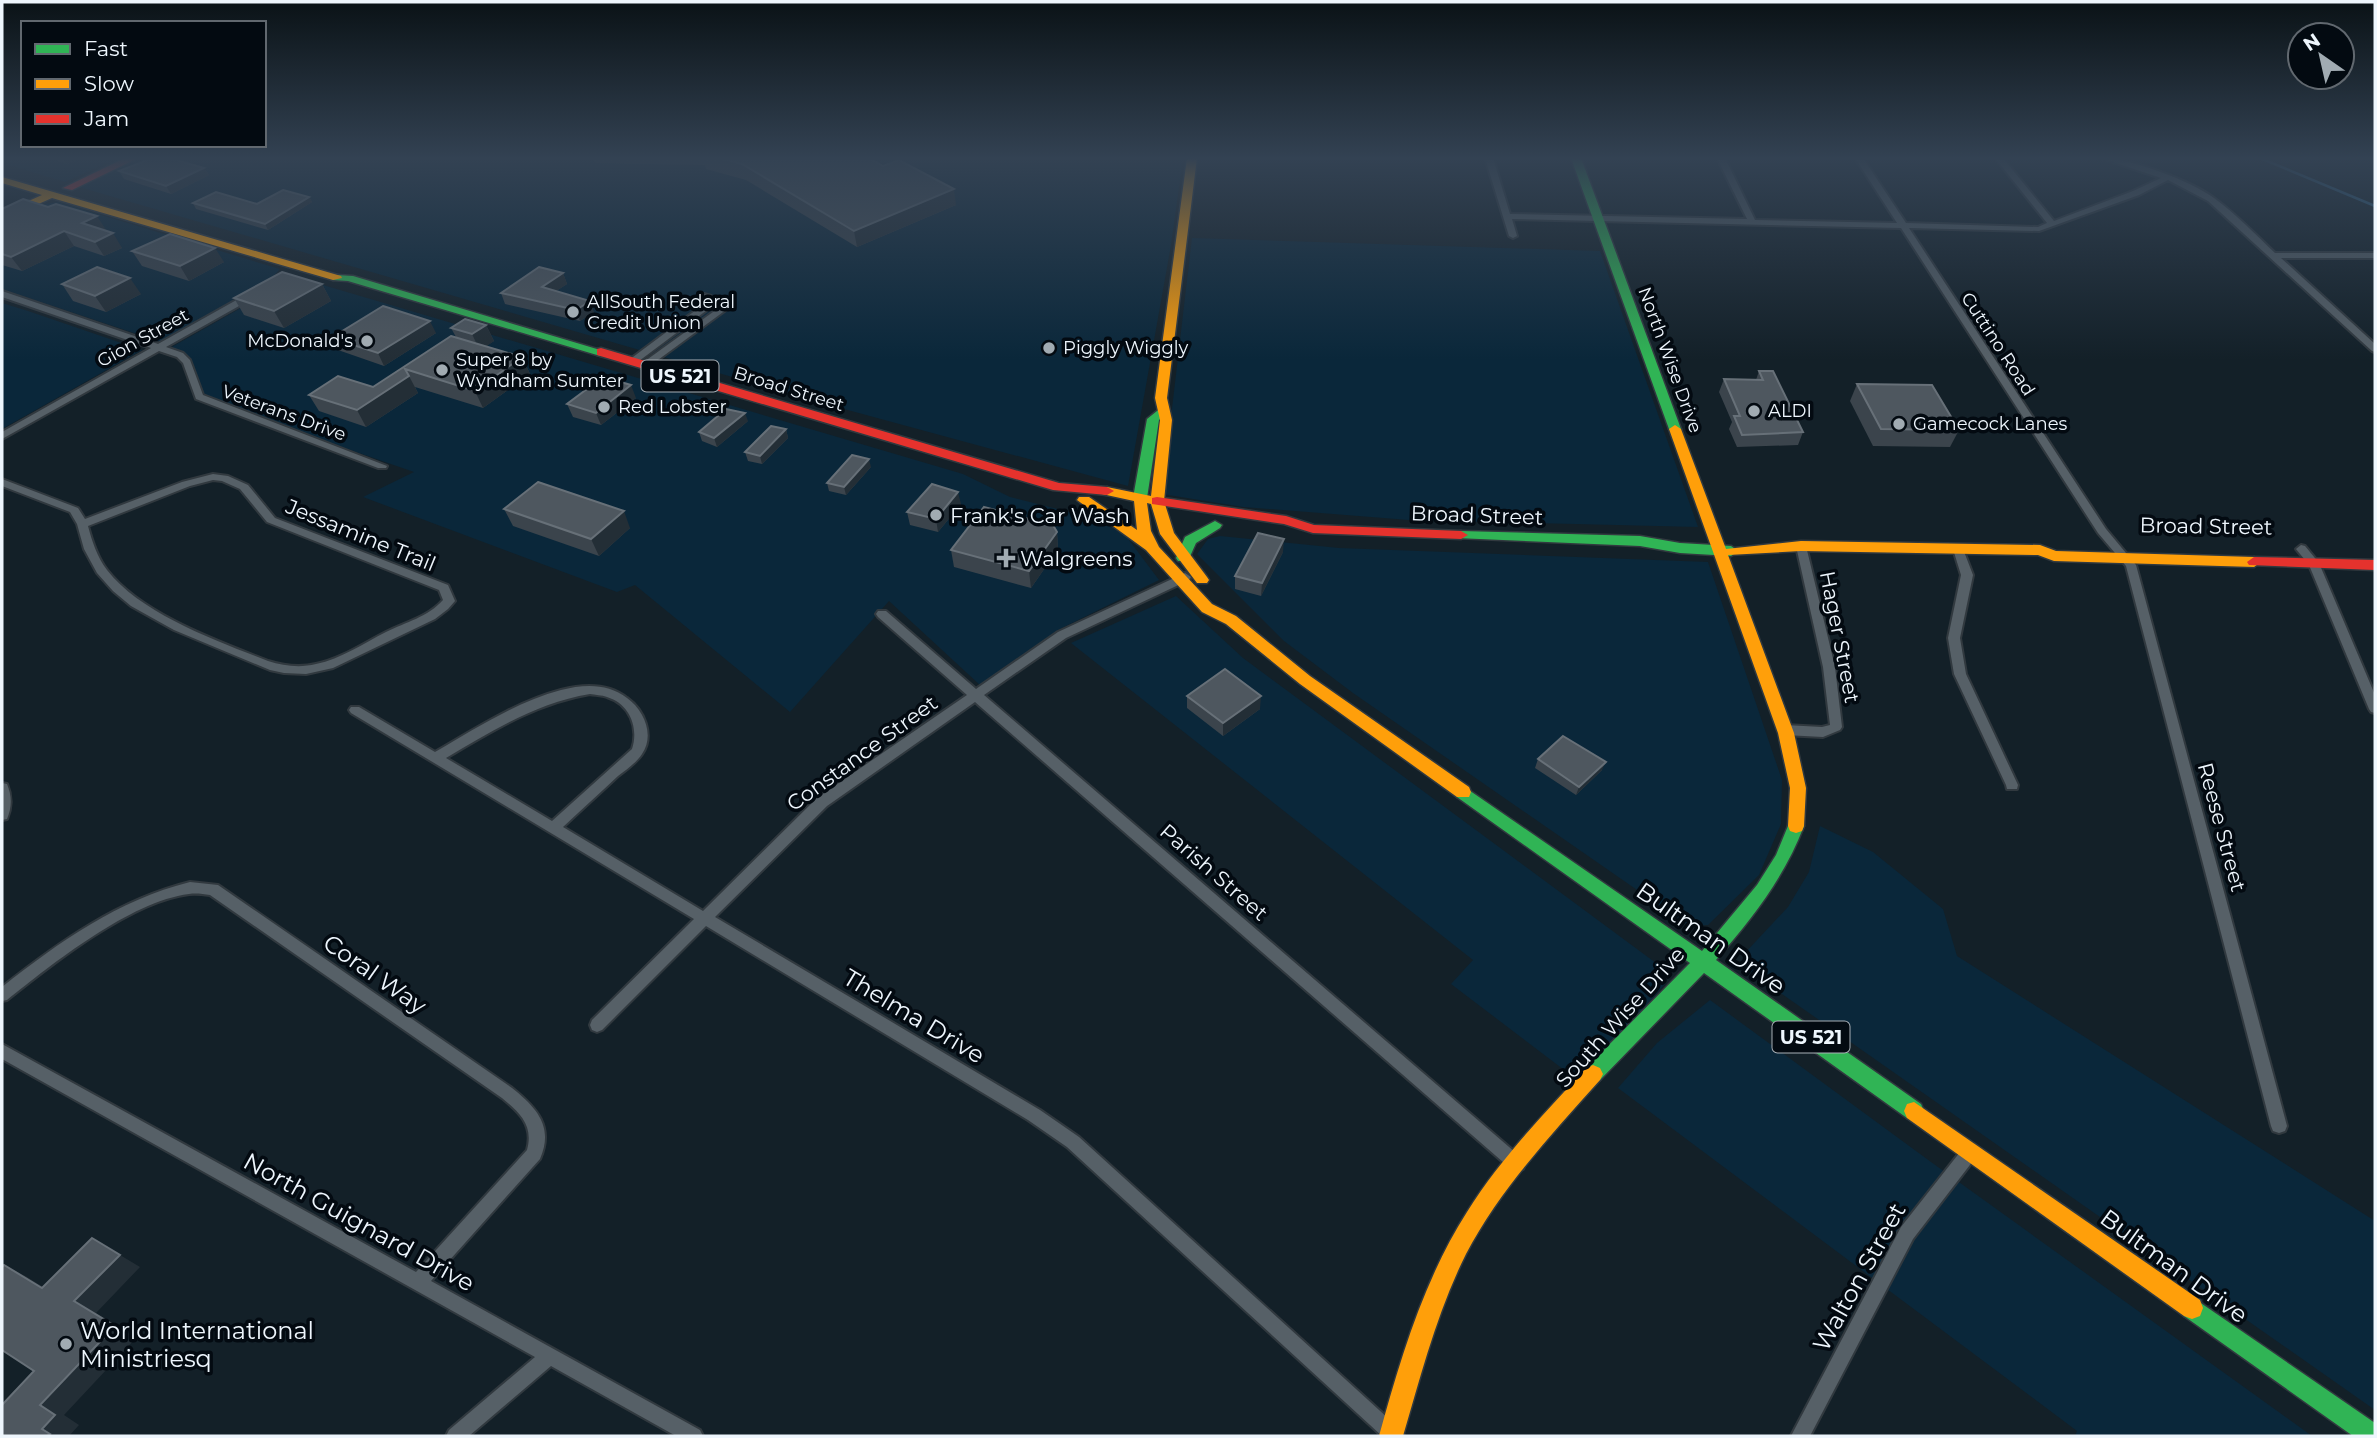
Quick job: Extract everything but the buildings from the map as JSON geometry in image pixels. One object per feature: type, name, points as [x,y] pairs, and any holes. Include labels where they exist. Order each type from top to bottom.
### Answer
[{"type":"main road","name":"Broad Street","points":[[150,225],[294,271],[349,278],[1058,486],[1084,500],[1286,520],[1313,529]]},
{"type":"main road","name":"Broad Street","points":[[195,225],[331,265],[349,278]]},
{"type":"main road","points":[[1157,508],[1166,420],[1161,411],[1184,225]]},
{"type":"main road","name":"North Wise Drive","points":[[1600,225],[1718,543]]},
{"type":"main road","points":[[1139,505],[1153,419],[1161,411]]},
{"type":"main road","name":"Broad Street","points":[[1058,486],[1088,487],[1139,505]]},
{"type":"main road","name":"US 521","points":[[1084,500],[1153,549]]},
{"type":"main road","name":"Bultman Drive","points":[[1139,505],[1153,549],[1207,608],[1231,620],[1305,680],[1971,1149],[2350,1429],[2373,1436]]},
{"type":"main road","name":"Broad Street","points":[[1157,508],[1215,525],[1284,533],[1313,529],[1640,541],[1670,548],[1767,538],[1801,546],[2040,551],[2054,556],[2375,565]]},
{"type":"main road","name":"Bultman Drive","points":[[1157,508],[1183,558],[1222,601],[1231,620]]},
{"type":"main road","points":[[1183,558],[1190,540],[1215,525]]},
{"type":"main road","name":"South Wise Drive","points":[[1392,1435],[1446,1270],[1466,1232],[1494,1190],[1625,1039],[1701,959],[1765,885],[1791,841],[1797,814],[1797,782],[1785,730],[1718,543]]},
{"type":"main road","name":"Broad Street","points":[[2040,551],[2046,543],[2375,551]]},
{"type":"street","points":[[1510,225],[1513,236]]},
{"type":"street","points":[[1862,225],[2023,230],[2052,225]]},
{"type":"street","points":[[2239,225],[2375,349]]},
{"type":"street","name":"Cuttino Road","points":[[1903,227],[2113,544]]},
{"type":"street","points":[[2273,256],[2375,256]]},
{"type":"street","name":"Gion Street","points":[[2,436],[265,288]]},
{"type":"street","name":"Veterans Drive","points":[[2,294],[180,355],[187,362],[199,397],[382,466]]},
{"type":"street","points":[[638,364],[702,310],[708,304],[707,296]]},
{"type":"street","points":[[638,364],[731,302]]},
{"type":"street","name":"Jessamine Trail","points":[[224,478],[244,487],[271,520],[444,588],[449,601],[436,612],[321,667],[288,670],[266,665],[144,611],[102,572],[86,548],[82,524],[186,484],[224,478]]},
{"type":"street","points":[[2,482],[74,510],[82,524]]},
{"type":"street","name":"Reese Street","points":[[2113,544],[2132,568],[2279,1126]]},
{"type":"street","name":"Hager Street","points":[[1785,730],[1823,732],[1836,727],[1829,667],[1801,546]]},
{"type":"street","points":[[1958,549],[1967,575],[1954,638],[1960,674],[2012,785]]},
{"type":"street","points":[[2301,549],[2314,564],[2375,709]]},
{"type":"street","name":"Constance Street","points":[[597,1025],[822,802],[1072,629],[1194,572]]},
{"type":"street","name":"Parish Street","points":[[882,614],[1517,1164]]},
{"type":"street","points":[[435,758],[537,702],[557,695],[589,689],[617,695],[636,714],[642,741],[637,752],[554,828]]},
{"type":"street","name":"Thelma Drive","points":[[355,710],[704,916],[1034,1115],[1073,1142],[1392,1435]]},
{"type":"street","points":[[2,788],[5,795],[2,815]]},
{"type":"street","name":"Coral Way","points":[[2,995],[43,962],[127,912],[184,888],[201,886],[213,889],[507,1093],[534,1117],[539,1141],[534,1154],[419,1282]]},
{"type":"street","name":"North Guignard Drive","points":[[2,1051],[694,1436]]},
{"type":"street","name":"Walton Street","points":[[1801,1436],[1907,1233],[1971,1149]]},
{"type":"street","points":[[455,1436],[550,1356]]},
{"type":"shaded area","points":[[2,225],[135,225],[280,269],[272,278],[161,342],[2,289]]},
{"type":"shaded area","points":[[210,225],[1174,225],[1128,486],[822,403]]},
{"type":"shaded area","points":[[1192,238],[1600,251],[1698,527],[1409,520],[1243,507],[1162,494]]},
{"type":"shaded area","points":[[296,277],[963,474],[1010,497],[1097,519],[1126,536],[1159,580],[1058,630],[980,685],[889,601],[790,712],[635,585],[617,592],[363,497],[414,472],[208,401],[201,391],[191,362],[184,354],[170,348]]},
{"type":"shaded area","points":[[2,303],[28,311],[142,350],[2,429]]},
{"type":"shaded area","points":[[1220,536],[1339,548],[1708,562],[1782,780],[1781,824],[1759,875],[1708,925],[1689,926],[1353,693],[1284,641],[1197,554],[1208,539]]},
{"type":"shaded area","points":[[1176,596],[1243,658],[1664,969],[1665,984],[1580,1082],[1451,984],[1473,960],[1071,643]]},
{"type":"shaded area","points":[[1820,826],[1873,852],[1943,909],[1957,956],[2375,1221],[2375,1410],[1745,968],[1744,954],[1788,907],[1809,872]]},
{"type":"shaded area","points":[[1710,1000],[2312,1436],[2075,1436],[2077,1431],[1618,1088],[1657,1043]]},
{"type":"traffic: fast","points":[[1601,225],[1675,429]]},
{"type":"traffic: fast","points":[[337,278],[349,278],[601,352]]},
{"type":"traffic: fast","points":[[1140,498],[1153,419],[1162,411]]},
{"type":"traffic: fast","points":[[1183,558],[1190,540],[1215,525]]},
{"type":"traffic: fast","points":[[1461,535],[1640,541],[1680,548],[1731,551]]},
{"type":"traffic: fast","points":[[1463,792],[1914,1111]]},
{"type":"traffic: fast","points":[[1593,1074],[1737,923],[1763,890],[1783,857],[1796,826]]},
{"type":"traffic: fast","points":[[2192,1308],[2373,1436]]},
{"type":"traffic: slow","points":[[156,225],[337,278]]},
{"type":"traffic: slow","points":[[1157,501],[1166,420],[1161,398],[1183,225]]},
{"type":"traffic: slow","points":[[1675,429],[1786,733],[1798,788],[1796,826]]},
{"type":"traffic: slow","points":[[1107,491],[1157,501],[1167,534],[1202,580]]},
{"type":"traffic: slow","points":[[1140,498],[1144,531],[1153,549],[1207,608],[1231,620],[1305,680],[1463,792]]},
{"type":"traffic: slow","points":[[1084,500],[1150,546]]},
{"type":"traffic: slow","points":[[1731,551],[1801,546],[2040,550],[2054,556],[2254,562]]},
{"type":"traffic: slow","points":[[1391,1436],[1429,1315],[1448,1268],[1472,1222],[1520,1156],[1593,1074]]},
{"type":"traffic: slow","points":[[1914,1111],[2192,1308]]},
{"type":"traffic: jam","points":[[601,352],[1058,487],[1107,491]]},
{"type":"traffic: jam","points":[[1157,501],[1286,520],[1313,529],[1461,535]]},
{"type":"traffic: jam","points":[[2254,562],[2375,565]]},
{"type":"place","name":"AllSouth Federal Credit Union","points":[[573,312]]},
{"type":"place","name":"McDonald's","points":[[367,341]]},
{"type":"place","name":"Piggly Wiggly","points":[[1049,348]]},
{"type":"place","name":"Super 8 by Wyndham Sumter","points":[[442,370]]},
{"type":"place","name":"Red Lobster","points":[[604,407]]},
{"type":"place","name":"ALDI","points":[[1754,411]]},
{"type":"place","name":"Gamecock Lanes","points":[[1899,424]]},
{"type":"place","name":"Frank's Car Wash","points":[[936,515]]},
{"type":"place","name":"Walgreens","points":[[1006,558]]},
{"type":"place","name":"World International Ministriesq","points":[[66,1344]]}]
